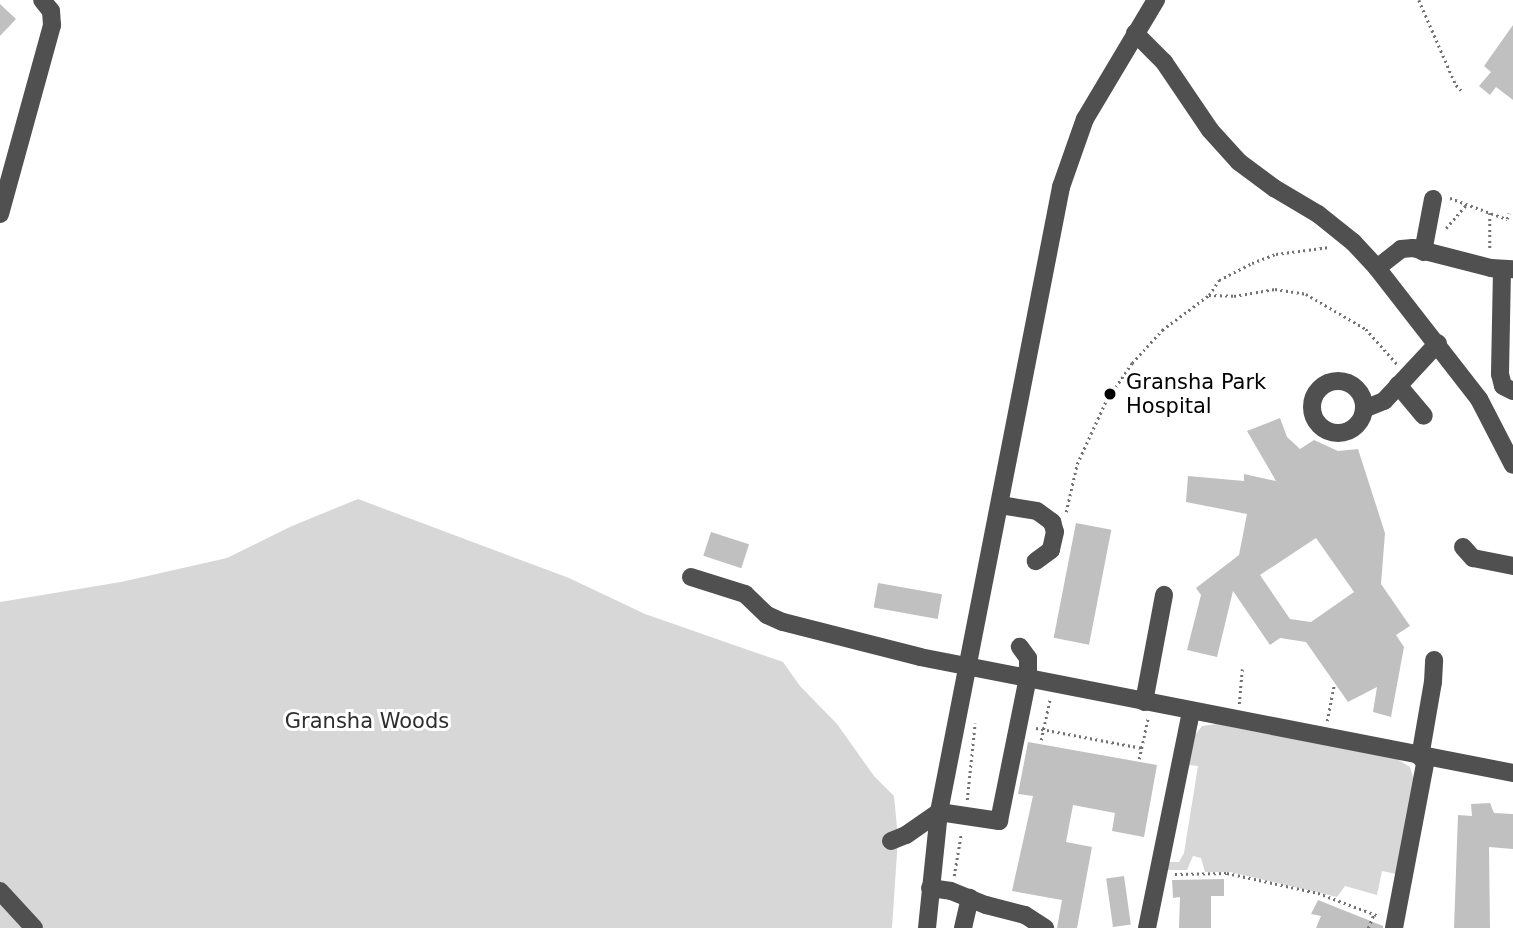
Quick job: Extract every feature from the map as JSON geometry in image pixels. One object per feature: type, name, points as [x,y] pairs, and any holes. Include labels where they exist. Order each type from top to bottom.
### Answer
[{"type":"street","points":[[0,214],[52,25],[51,12],[42,0]]},
{"type":"street","points":[[927,928],[939,813],[1061,187],[1086,119],[1156,0]]},
{"type":"street","points":[[1135,33],[1164,62],[1210,130],[1239,162],[1274,188],[1318,214],[1353,242],[1377,268],[1479,399],[1513,465]]},
{"type":"street","points":[[1423,252],[1439,198]]},
{"type":"street","points":[[1377,268],[1401,249],[1502,269],[1500,374],[1503,386],[1513,391]]},
{"type":"street","points":[[1364,409],[1384,401],[1438,343]]},
{"type":"street","points":[[1403,380],[1424,416]]},
{"type":"street","points":[[1000,505],[1037,511],[1052,522],[1055,532],[1051,550],[1036,561]]},
{"type":"street","points":[[1463,547],[1473,558],[1513,566]]},
{"type":"street","points":[[691,577],[745,594],[766,615],[806,629],[1191,712],[1423,757],[1513,771]]},
{"type":"street","points":[[1148,703],[1164,596]]},
{"type":"street","points":[[891,841],[939,813],[999,821],[1028,677],[1028,658],[1020,647]]},
{"type":"street","points":[[1395,924],[1423,757],[1434,660]]},
{"type":"street","points":[[1147,928],[1191,712]]},
{"type":"street","points":[[930,888],[951,891],[1025,915],[1045,928]]},
{"type":"street","points":[[0,891],[34,928]]},
{"type":"street","points":[[963,928],[970,898]]},
{"type":"path","points":[[1419,0],[1456,85],[1462,91]]},
{"type":"path","points":[[1439,198],[1507,219],[1509,213]]},
{"type":"path","points":[[1490,213],[1502,269]]},
{"type":"path","points":[[1055,532],[1063,526],[1077,464],[1106,401],[1132,363],[1162,330],[1209,295],[1219,280],[1252,263],[1276,254],[1353,242]]},
{"type":"path","points":[[1209,295],[1234,296],[1275,289],[1306,295],[1335,309],[1366,329],[1403,380]]},
{"type":"path","points":[[1237,721],[1242,669]]},
{"type":"path","points":[[1041,740],[1053,682]]},
{"type":"path","points":[[1323,738],[1334,687]]},
{"type":"path","points":[[1139,759],[1148,703]]},
{"type":"path","points":[[951,891],[976,740],[975,713]]},
{"type":"path","points":[[1019,724],[1142,748]]},
{"type":"path","points":[[1158,874],[1227,873],[1318,893],[1395,924]]},
{"type":"path","points":[[1368,928],[1374,915]]},
{"type":"green space","name":"Gransha Woods","points":[[358,499],[569,578],[645,614],[783,662],[800,686],[837,724],[874,776],[894,796],[898,838],[892,928],[0,928],[0,602],[121,582],[227,558],[292,526]]},
{"type":"green space","points":[[1217,724],[1397,759],[1410,767],[1414,779],[1396,874],[1382,871],[1377,895],[1345,886],[1337,897],[1230,872],[1205,872],[1201,858],[1193,856],[1187,870],[1168,870],[1168,862],[1179,862],[1184,853],[1198,766],[1189,765],[1195,735],[1202,726]]},
{"type":"building","points":[[0,4],[16,19],[0,36]]},
{"type":"building","points":[[1513,25],[1513,100],[1496,87],[1490,95],[1479,86],[1491,72],[1484,66]]},
{"type":"building","points":[[1280,418],[1287,437],[1300,449],[1314,440],[1338,451],[1358,449],[1385,533],[1381,584],[1410,626],[1396,635],[1404,647],[1391,717],[1373,712],[1377,687],[1348,702],[1306,642],[1280,638],[1270,645],[1233,591],[1217,657],[1187,650],[1201,595],[1196,588],[1239,555],[1247,514],[1186,502],[1188,476],[1244,481],[1244,474],[1276,481],[1247,431]],"holes":[[[1316,538],[1354,592],[1311,622],[1290,619],[1260,575]]]},
{"type":"building","points":[[1076,523],[1111,530],[1089,645],[1054,638]]},
{"type":"building","points":[[711,532],[749,544],[741,568],[703,556]]},
{"type":"building","points":[[878,583],[942,594],[938,619],[874,608]]},
{"type":"building","points":[[1028,742],[1157,765],[1144,837],[1112,831],[1115,813],[1073,805],[1066,842],[1092,847],[1077,928],[1057,928],[1062,900],[1012,891],[1033,796],[1018,794]]},
{"type":"building","points":[[1490,803],[1494,813],[1513,814],[1513,849],[1489,847],[1490,928],[1454,928],[1458,815],[1472,816],[1471,804]]},
{"type":"building","points":[[1124,876],[1131,925],[1113,927],[1106,879]]},
{"type":"building","points":[[1224,879],[1224,896],[1211,896],[1211,928],[1179,928],[1180,897],[1173,898],[1172,880]]},
{"type":"building","points":[[1318,900],[1383,928],[1316,928],[1321,916],[1311,914]]},
{"type":"place","name":"Gransha Park Hospital","points":[[1110,394]]}]
